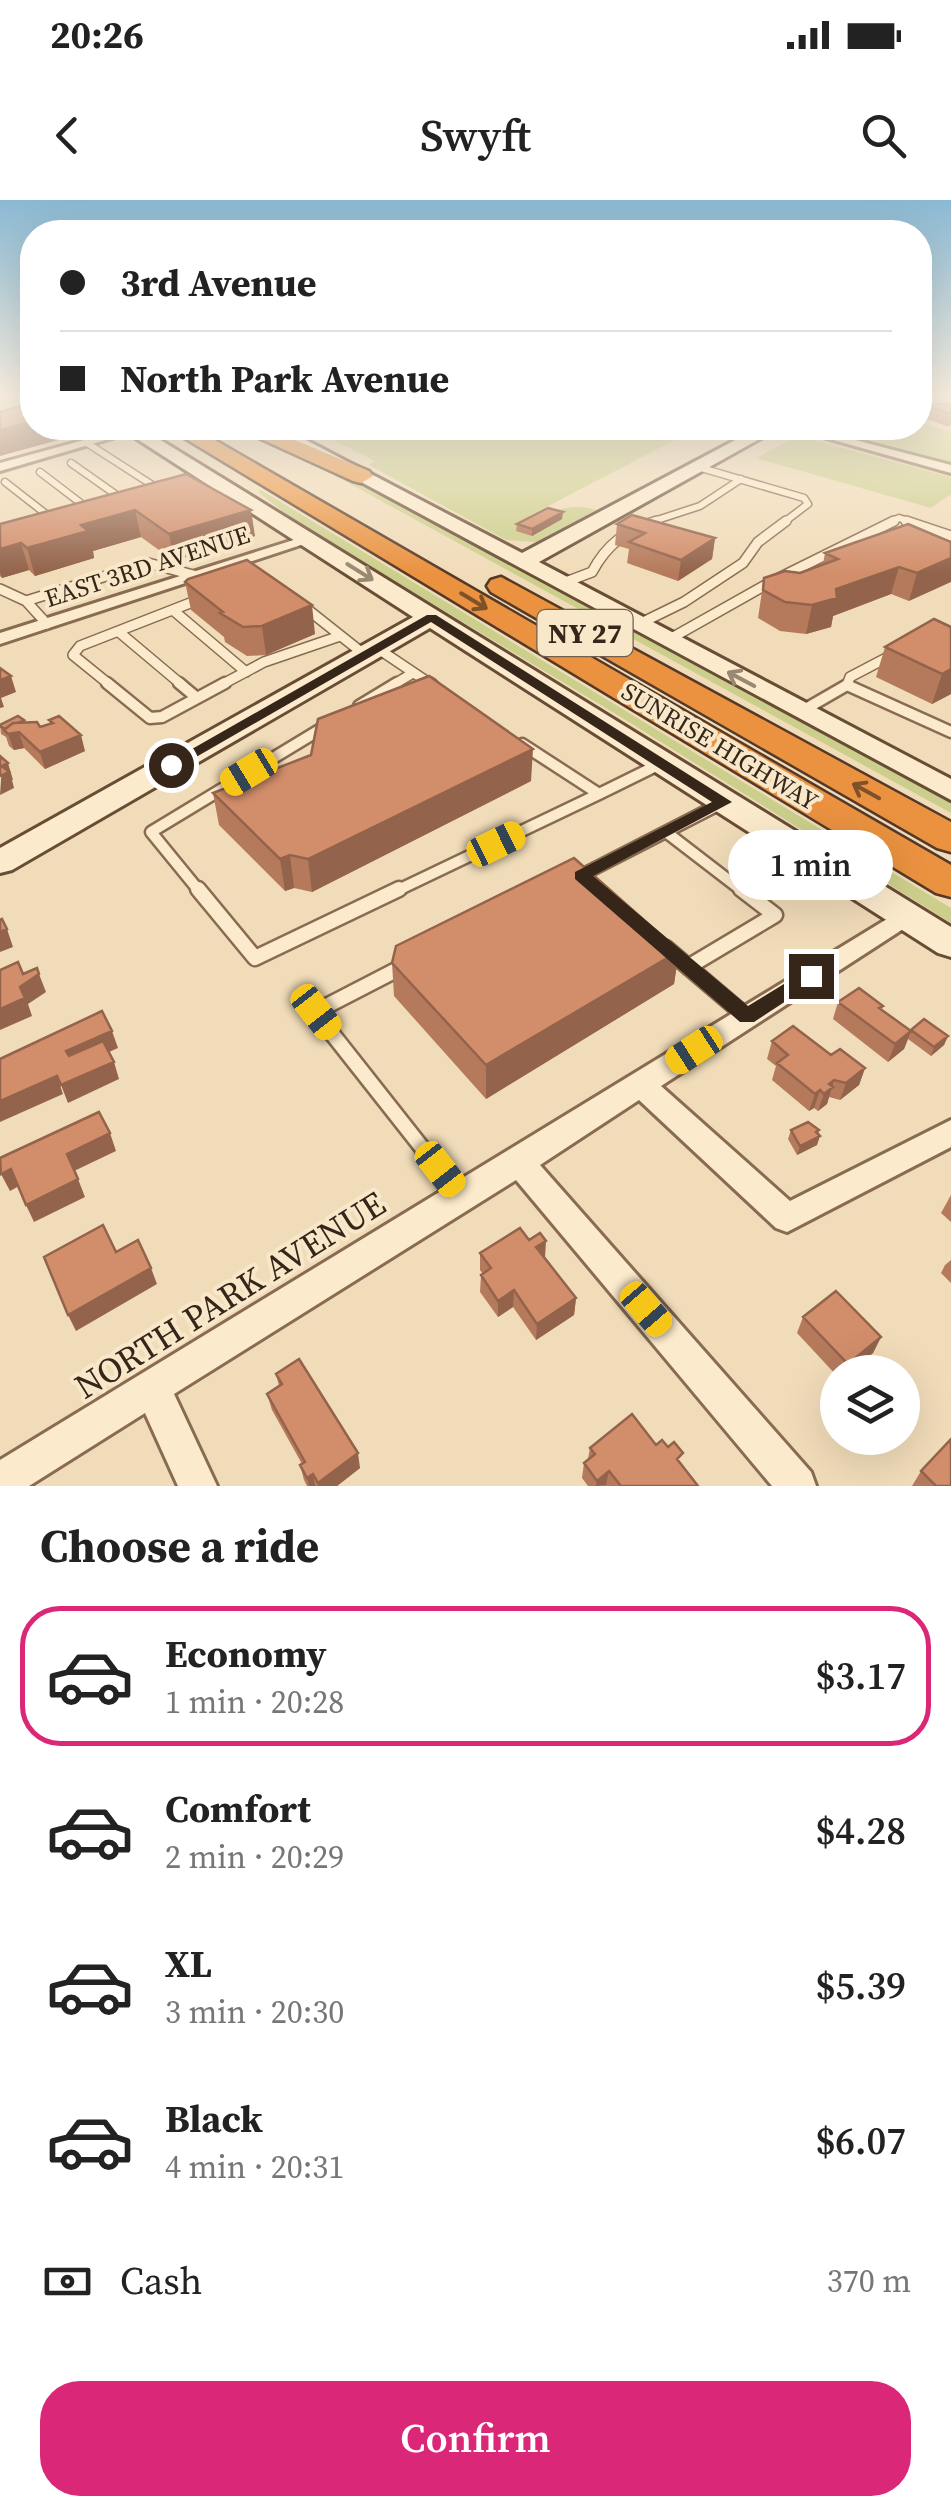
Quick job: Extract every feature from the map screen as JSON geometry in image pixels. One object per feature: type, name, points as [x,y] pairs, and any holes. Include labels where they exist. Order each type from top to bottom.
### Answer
[{"type":"highway","name":"SUNRISE HIGHWAY","points":[[223,454],[951,882]]},
{"type":"highway","name":"SUNRISE HIGHWAY","points":[[266,454],[951,839]]},
{"type":"highway","points":[[309,454],[361,476]]},
{"type":"main road","name":"SUNRISE HIGHWAY","points":[[178,454],[308,540],[951,944]]},
{"type":"main road","points":[[319,454],[951,790]]},
{"type":"main road","points":[[522,562],[721,454]]},
{"type":"main road","points":[[0,862],[432,617]]},
{"type":"main road","points":[[905,916],[951,954]]},
{"type":"street","points":[[0,467],[47,454]]},
{"type":"street","points":[[895,454],[951,469]]},
{"type":"street","name":"EAST 3RD AVENUE","points":[[0,639],[197,576],[235,568],[308,540]]},
{"type":"street","name":"NORTH PARK AVENUE","points":[[0,1482],[519,1162],[905,916]]},
{"type":"street","points":[[641,1084],[787,1218],[951,1133]]},
{"type":"street","points":[[519,1162],[797,1486]]},
{"type":"street","points":[[152,1387],[198,1486]]},
{"type":"lane","points":[[104,454],[172,498]]},
{"type":"lane","points":[[71,463],[137,509],[120,514]]},
{"type":"lane","points":[[639,624],[684,602],[743,563],[758,542],[808,504],[804,498],[698,466]]},
{"type":"lane","points":[[40,472],[102,519],[84,524]]},
{"type":"lane","points":[[563,584],[592,572],[602,547],[656,518],[696,509],[741,480]]},
{"type":"lane","points":[[5,482],[66,530]]},
{"type":"lane","points":[[668,640],[899,518],[951,536]]},
{"type":"lane","points":[[26,601],[148,563],[197,576]]},
{"type":"lane","points":[[0,589],[26,601],[47,624]]},
{"type":"lane","points":[[223,591],[80,646],[74,655],[150,718],[162,717],[246,672],[340,636]]},
{"type":"lane","points":[[300,604],[340,636],[414,673],[444,693]]},
{"type":"lane","points":[[174,611],[246,672]]},
{"type":"lane","points":[[119,632],[198,698]]},
{"type":"lane","points":[[802,711],[847,684],[850,676],[901,650]]},
{"type":"lane","points":[[348,712],[414,673]]},
{"type":"lane","points":[[847,684],[951,732]]},
{"type":"lane","points":[[332,722],[151,832],[255,958],[662,763]]},
{"type":"lane","points":[[506,734],[600,794]]},
{"type":"lane","points":[[563,885],[724,802]]},
{"type":"lane","points":[[666,832],[775,915],[688,967]]},
{"type":"lane","points":[[581,876],[594,887]]},
{"type":"lane","points":[[648,933],[747,1016]]},
{"type":"lane","points":[[422,958],[316,1012],[462,1197]]},
{"type":"green space","points":[[361,454],[648,454],[529,516],[537,520],[573,507],[596,510],[536,542],[506,540],[369,465],[375,461]]},
{"type":"green space","points":[[764,454],[865,454],[951,477],[951,494],[931,508],[756,458]]},
{"type":"green space","points":[[920,454],[951,454],[951,462]]},
{"type":"green space","points":[[315,461],[951,801],[951,813],[310,462]]},
{"type":"green space","points":[[261,490],[951,908],[951,923],[624,719],[295,521],[258,492]]},
{"type":"building","points":[[186,474],[251,510],[169,534],[135,510],[81,525],[88,531],[27,548],[21,543],[0,549],[0,524]]},
{"type":"building","points":[[548,508],[563,512],[532,529],[517,524]]},
{"type":"building","points":[[632,515],[715,538],[681,560],[629,542],[645,533],[617,524]]},
{"type":"building","points":[[908,524],[951,542],[951,558],[917,573],[899,567],[836,589],[837,598],[812,605],[785,602],[763,590],[764,578],[785,571],[800,573],[838,559],[825,553]]},
{"type":"building","points":[[247,560],[312,605],[262,626],[243,627],[220,613],[223,612],[185,582]]},
{"type":"building","points":[[934,619],[951,627],[951,669],[942,674],[885,647]]},
{"type":"building","points":[[0,668],[11,676],[0,680]]},
{"type":"building","points":[[429,676],[533,749],[308,859],[290,855],[280,859],[213,793],[311,755],[318,719]]},
{"type":"building","points":[[18,716],[24,720],[5,729],[0,726],[0,725]]},
{"type":"building","points":[[59,716],[81,735],[40,752],[19,732],[8,734],[4,730],[13,723],[37,722],[40,727],[53,723],[49,720]]},
{"type":"building","points":[[0,756],[8,763],[2,766],[9,772],[0,776]]},
{"type":"building","points":[[574,858],[679,951],[486,1065],[392,963],[396,946]]},
{"type":"building","points":[[18,962],[23,974],[37,968],[39,974],[20,987],[25,998],[0,1009],[0,970]]},
{"type":"building","points":[[859,988],[911,1031],[895,1044],[838,1002]]},
{"type":"building","points":[[102,1011],[112,1031],[66,1051],[69,1056],[103,1041],[114,1062],[61,1085],[57,1076],[0,1101],[0,1059]]},
{"type":"building","points":[[924,1019],[948,1036],[934,1047],[911,1030]]},
{"type":"building","points":[[793,1026],[831,1055],[840,1049],[865,1068],[846,1083],[834,1080],[829,1084],[833,1087],[824,1094],[820,1090],[815,1094],[777,1063],[788,1055],[772,1041]]},
{"type":"building","points":[[99,1112],[110,1133],[67,1154],[78,1179],[26,1205],[11,1169],[1,1174],[0,1158]]},
{"type":"building","points":[[808,1122],[819,1130],[816,1132],[820,1136],[800,1146],[791,1130]]},
{"type":"building","points":[[103,1225],[116,1252],[138,1240],[151,1268],[68,1315],[44,1257]]},
{"type":"building","points":[[520,1228],[529,1240],[540,1233],[546,1241],[536,1247],[576,1298],[537,1324],[514,1290],[498,1301],[481,1275],[491,1268],[480,1253]]},
{"type":"building","points":[[836,1291],[881,1337],[859,1355],[839,1355],[803,1317]]},
{"type":"building","points":[[299,1359],[358,1453],[318,1483],[313,1474],[307,1478],[300,1465],[305,1462],[267,1394],[282,1384],[276,1374]]},
{"type":"building","points":[[632,1414],[656,1445],[662,1440],[668,1447],[674,1442],[683,1453],[677,1459],[698,1486],[621,1486],[609,1471],[597,1481],[584,1463],[595,1454],[590,1448]]},
{"type":"building","points":[[951,1439],[951,1486],[936,1486],[921,1471]]},
{"type":"route","points":[[171,765],[432,617],[724,802],[581,876],[747,1016],[811,976]]}]
